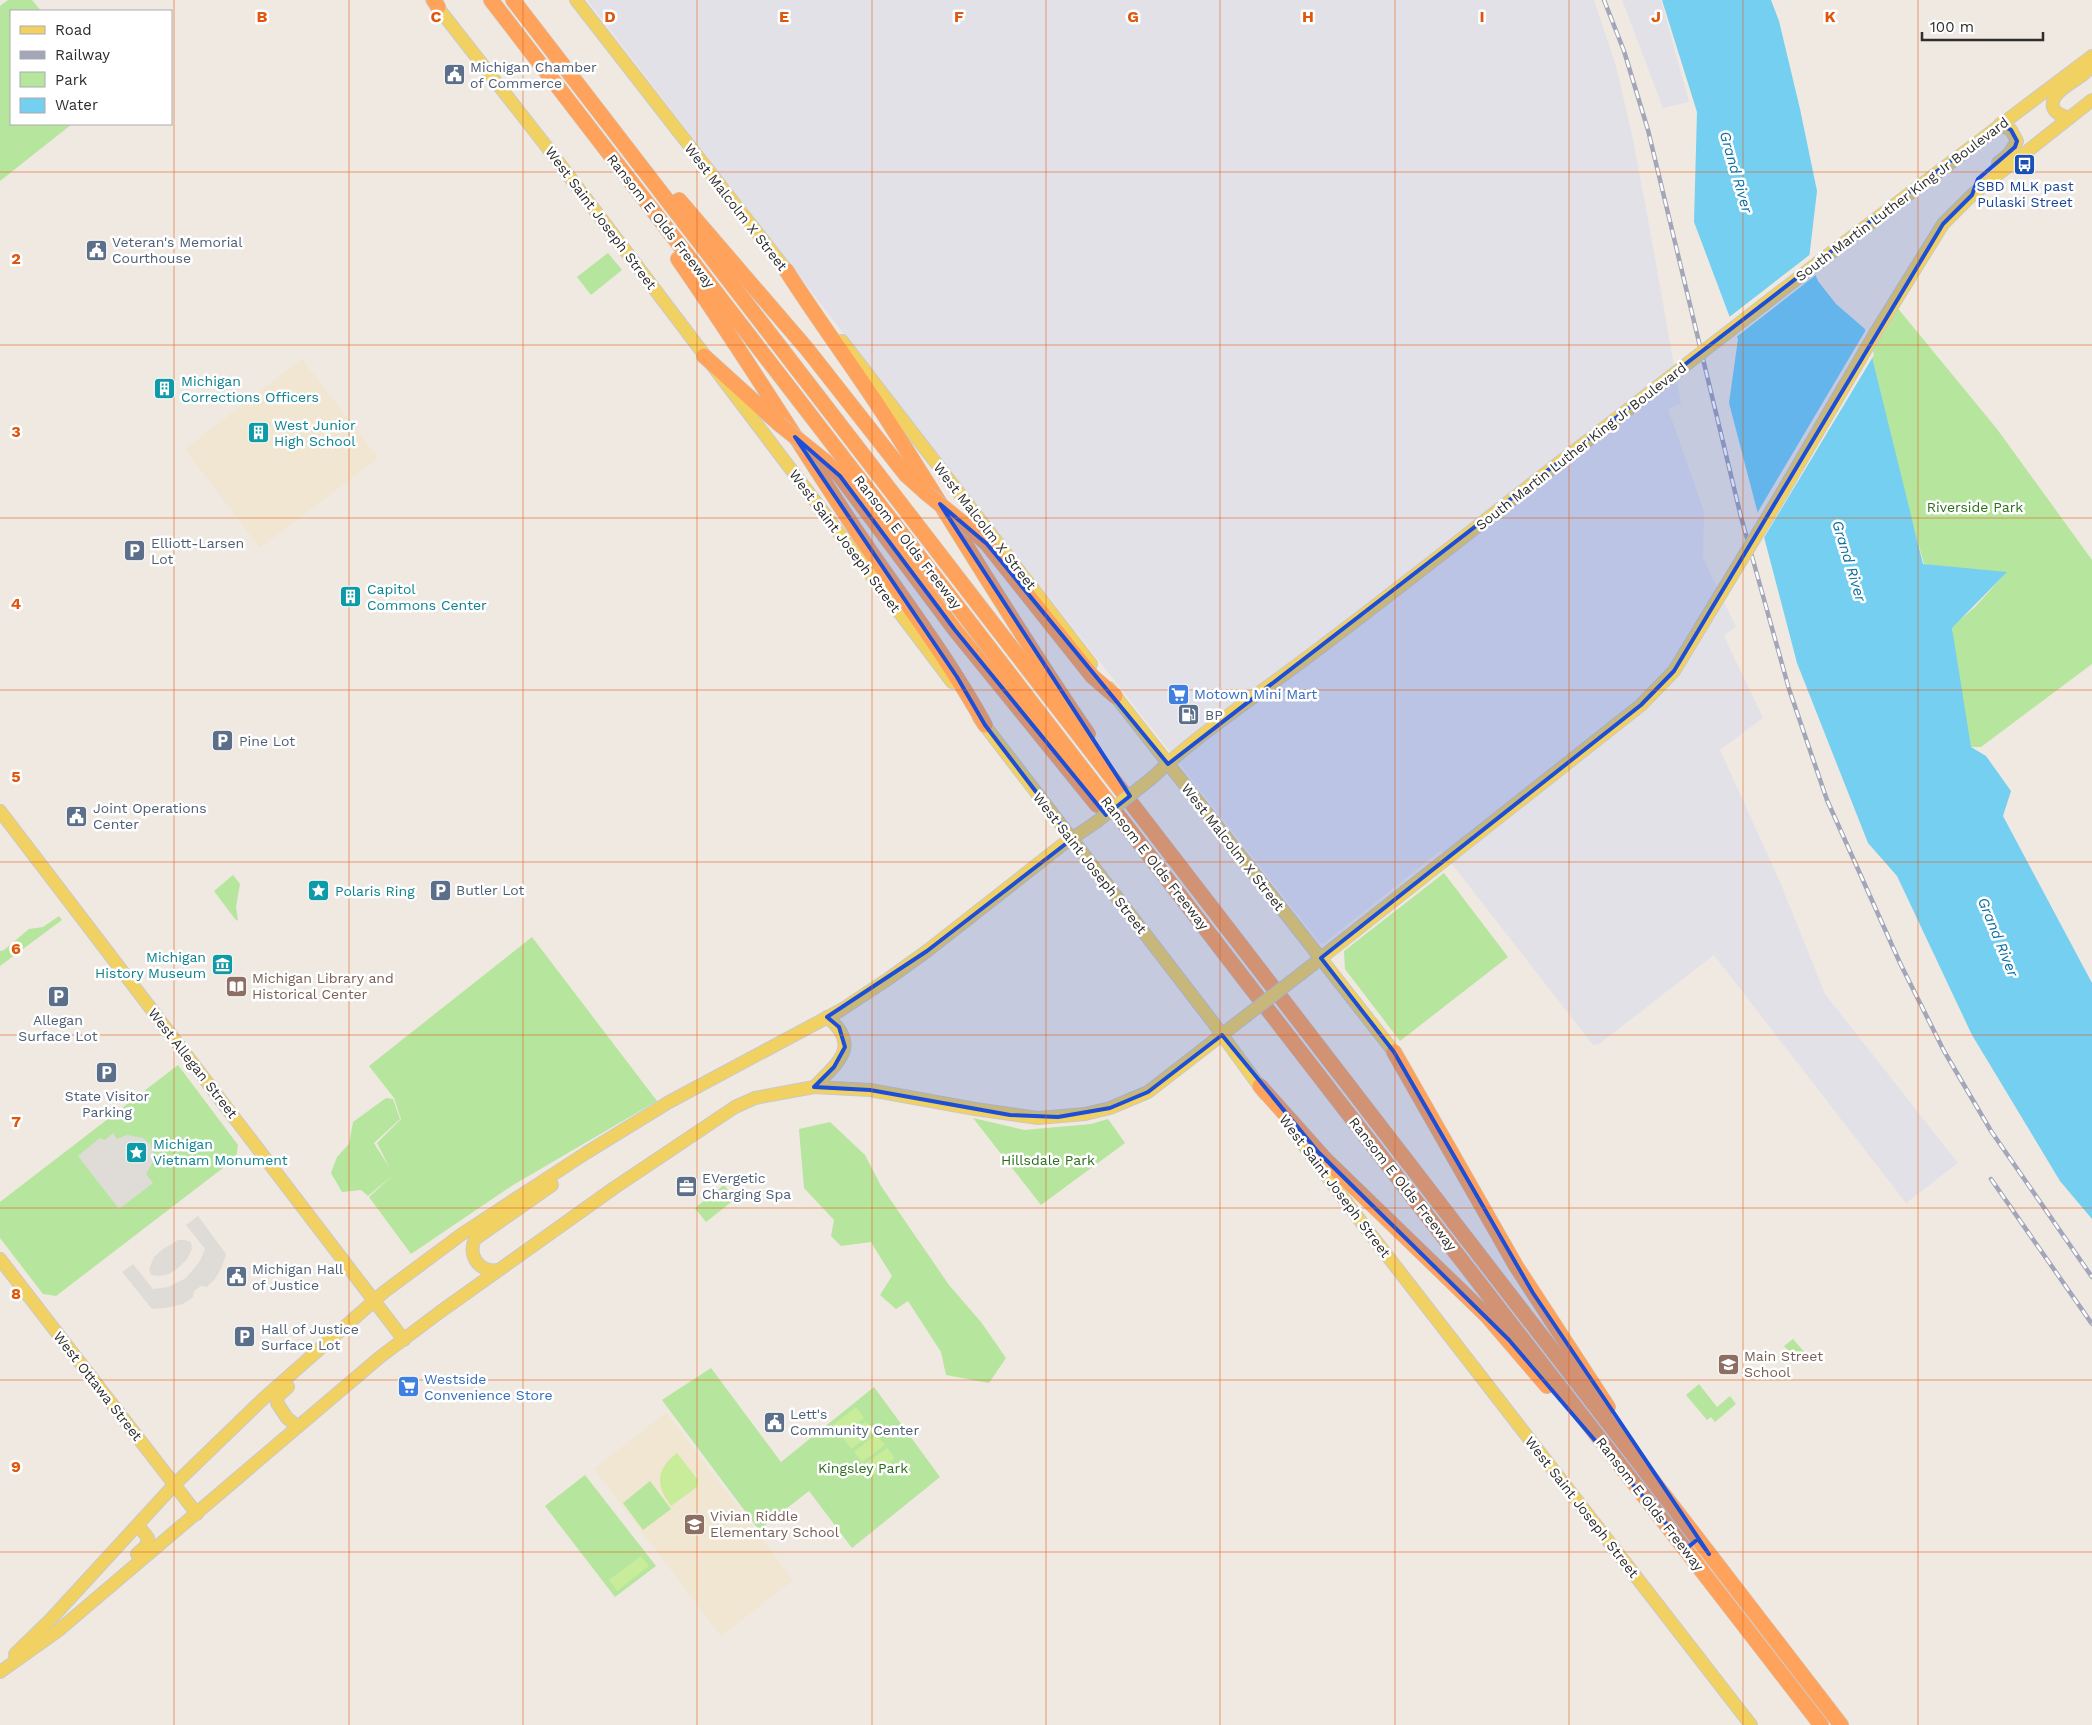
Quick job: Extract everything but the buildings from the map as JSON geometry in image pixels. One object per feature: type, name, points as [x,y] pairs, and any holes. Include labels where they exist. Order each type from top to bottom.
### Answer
[{"type":"highway","name":"Ransom E Olds Freeway","points":[[491,0],[1820,1725]]},
{"type":"highway","name":"Ransom E Olds Freeway","points":[[513,0],[1841,1725]]},
{"type":"highway","points":[[568,71],[807,349],[906,474],[991,549],[1092,676],[1116,696]]},
{"type":"highway","points":[[566,98],[750,364],[846,516],[957,677],[985,725]]},
{"type":"highway","points":[[786,270],[824,330],[890,424],[1039,661],[1164,847]]},
{"type":"highway","points":[[704,356],[779,424],[825,461],[845,483],[929,596],[1008,696],[1202,934],[1248,984]]},
{"type":"highway","points":[[1394,1052],[1533,1293],[1616,1418],[1689,1521],[1709,1554]]},
{"type":"highway","points":[[1260,1086],[1326,1160],[1492,1322],[1661,1518]]},
{"type":"main road","name":"West Malcolm X Street","points":[[576,0],[1168,764],[1394,1052]]},
{"type":"main road","name":"West Saint Joseph Street","points":[[434,2],[1222,1035],[1365,1228],[1402,1273],[1751,1725]]},
{"type":"main road","points":[[2069,118],[2059,115],[2053,106],[2053,100],[2060,92],[2089,70],[2092,57]]},
{"type":"main road","name":"South Martin Luther King Jr Boulevard","points":[[586,1153],[669,1102],[827,1017],[888,980],[1072,839],[1095,824],[1217,723],[1300,663],[1820,261],[2000,124],[2092,57]]},
{"type":"main road","points":[[0,1672],[50,1637],[380,1357],[498,1270],[718,1116],[755,1098],[814,1087],[870,1090],[1038,1118],[1058,1117],[1110,1108],[1148,1092],[1641,705],[1674,671],[1776,503],[1876,332],[1943,224],[1972,195],[2092,100]]},
{"type":"main road","points":[[1972,195],[1978,179],[2015,147],[2016,135],[2000,124]]},
{"type":"main road","name":"West Allegan Street","points":[[0,811],[404,1340]]},
{"type":"main road","points":[[814,1087],[842,1057],[844,1047],[844,1038],[839,1027],[827,1017]]},
{"type":"main road","points":[[0,1668],[51,1619],[174,1485],[263,1399],[384,1292],[456,1238],[586,1153]]},
{"type":"main road","points":[[498,1270],[486,1270],[477,1263],[472,1248],[475,1239],[560,1180],[586,1153]]},
{"type":"main road","name":"West Ottawa Street","points":[[0,1259],[197,1514]]},
{"type":"main road","points":[[298,1426],[279,1409],[277,1403],[278,1396],[334,1346],[352,1321]]},
{"type":"main road","points":[[96,1597],[104,1583],[146,1546],[148,1542],[146,1534],[141,1529],[134,1529]]},
{"type":"highlighted area","points":[[2000,124],[2011,130],[2017,141],[2015,147],[1978,179],[1972,195],[1943,224],[1674,671],[1641,705],[1321,958],[1394,1052],[1533,1293],[1709,1554],[1698,1539],[1687,1548],[1509,1340],[1318,1152],[1222,1035],[1148,1092],[1110,1108],[1058,1117],[1010,1115],[870,1090],[814,1087],[834,1067],[845,1047],[839,1027],[827,1017],[927,951],[1072,839],[985,725],[957,677],[795,437],[840,476],[955,630],[1106,815],[1130,796],[940,504],[987,544],[1168,764],[1864,226]]},
{"type":"shaded area","points":[[587,0],[1594,0],[1616,66],[1633,139],[1681,404],[1668,409],[1704,511],[1703,558],[1736,627],[1724,636],[1763,718],[1720,750],[1780,882],[1825,994],[1958,1163],[1906,1203],[1714,955],[1599,1044],[1593,1045],[1441,850],[1324,943],[1320,943],[889,393]]},
{"type":"shaded area","points":[[1622,0],[1661,0],[1689,102],[1663,108]]},
{"type":"shaded area","points":[[302,359],[378,458],[260,548],[185,449]]},
{"type":"shaded area","points":[[113,1133],[117,1139],[127,1135],[143,1138],[150,1144],[154,1160],[146,1174],[153,1183],[119,1209],[78,1156],[100,1138],[105,1140]]},
{"type":"shaded area","points":[[198,1216],[226,1254],[222,1267],[215,1279],[207,1287],[201,1286],[194,1291],[193,1297],[183,1304],[152,1309],[122,1272],[133,1264],[153,1289],[168,1287],[186,1278],[200,1261],[205,1249],[186,1225]]},
{"type":"shaded area","points":[[178,1240],[191,1242],[192,1249],[188,1258],[169,1274],[151,1275],[149,1269],[154,1257]]},
{"type":"shaded area","name":"Vivian Riddle Elementary School","points":[[666,1412],[793,1580],[721,1636],[594,1469]]},
{"type":"green space","points":[[8,0],[32,0],[40,10],[10,10],[10,125],[71,125],[0,181],[0,6]]},
{"type":"green space","points":[[608,253],[622,270],[591,295],[577,277]]},
{"type":"green space","name":"Riverside Park","points":[[1891,300],[1997,429],[2092,560],[2092,664],[1981,747],[1971,747],[1957,674],[1952,627],[1975,607],[2004,575],[1924,564],[1892,450],[1867,340]]},
{"type":"green space","points":[[1444,873],[1508,957],[1400,1041],[1345,969],[1344,951]]},
{"type":"green space","points":[[233,875],[240,884],[236,907],[238,921],[214,891]]},
{"type":"green space","points":[[59,916],[62,920],[0,966],[0,951],[4,950],[29,929],[43,927]]},
{"type":"green space","points":[[532,937],[657,1101],[513,1185],[411,1254],[369,1197],[393,1175],[368,1196],[361,1190],[342,1192],[331,1173],[337,1157],[349,1144],[353,1122],[386,1098],[393,1099],[400,1119],[374,1143],[389,1167],[377,1143],[401,1119],[394,1098],[369,1066]]},
{"type":"green space","points":[[178,1065],[238,1145],[236,1158],[56,1296],[43,1294],[0,1238],[0,1202]]},
{"type":"green space","name":"Hillsdale Park","points":[[973,1118],[1024,1130],[1091,1124],[1108,1119],[1125,1143],[1041,1205]]},
{"type":"green space","points":[[830,1122],[865,1155],[881,1186],[949,1285],[981,1322],[1006,1358],[989,1383],[946,1375],[941,1352],[908,1301],[896,1309],[880,1295],[892,1276],[871,1242],[841,1246],[831,1236],[834,1220],[804,1188],[799,1129]]},
{"type":"green space","points":[[724,1185],[735,1199],[706,1222],[695,1208]]},
{"type":"green space","points":[[1793,1339],[1806,1354],[1797,1361],[1784,1346]]},
{"type":"green space","name":"Kingsley Park","points":[[711,1368],[781,1462],[874,1387],[940,1477],[852,1548],[809,1491],[759,1530],[662,1400]]},
{"type":"green space","points":[[1699,1384],[1717,1407],[1730,1396],[1736,1404],[1715,1422],[1711,1417],[1707,1420],[1686,1395]]},
{"type":"green space","points":[[856,1407],[864,1418],[841,1435],[833,1425]]},
{"type":"green space","points":[[866,1421],[874,1432],[851,1449],[843,1438]]},
{"type":"green space","points":[[876,1434],[885,1445],[862,1462],[854,1452]]},
{"type":"green space","points":[[887,1448],[895,1458],[872,1476],[864,1465]]},
{"type":"green space","points":[[677,1453],[698,1480],[697,1487],[671,1506],[662,1491],[660,1478],[665,1465]]},
{"type":"green space","points":[[585,1475],[656,1566],[615,1597],[545,1506]]},
{"type":"green space","points":[[650,1481],[671,1509],[643,1530],[623,1503]]},
{"type":"green space","points":[[641,1556],[649,1566],[617,1591],[609,1580]]},
{"type":"water","name":"Grand River","points":[[1662,0],[1771,0],[1779,21],[1817,191],[1809,259],[1818,281],[1836,304],[1865,329],[1923,564],[2007,572],[1952,628],[1971,747],[1986,756],[2011,791],[2003,816],[2092,983],[2092,1219],[2060,1181],[1972,1035],[1897,876],[1868,843],[1797,663],[1729,403],[1738,339],[1694,222],[1697,112]]},
{"type":"pier","points":[[1812,253],[1811,258],[1817,274],[1735,338],[1728,318]]},
{"type":"pier","points":[[1867,328],[1874,355],[1762,541],[1756,515]]},
{"type":"railway","points":[[1604,0],[1624,51],[1648,130],[1741,517],[1789,689],[1827,800],[1900,963],[1944,1051],[1991,1131],[2092,1277]]},
{"type":"railway","points":[[1991,1179],[2092,1324]]},
{"type":"place","name":"Michigan Chamber of Commerce","points":[[454,75]]},
{"type":"place","name":"SBD MLK past Pulaski Street","points":[[2025,164]]},
{"type":"place","name":"Veteran's Memorial Courthouse","points":[[96,250]]},
{"type":"place","name":"Michigan Corrections Officers","points":[[165,389]]},
{"type":"place","name":"West Junior High School","points":[[258,433]]},
{"type":"place","name":"Elliott-Larsen Lot","points":[[135,551]]},
{"type":"place","name":"Capitol Commons Center","points":[[351,597]]},
{"type":"place","name":"Motown Mini Mart","points":[[1178,694]]},
{"type":"place","name":"BP","points":[[1189,715]]},
{"type":"place","name":"Pine Lot","points":[[223,741]]},
{"type":"place","name":"Joint Operations Center","points":[[77,816]]},
{"type":"place","name":"Butler Lot","points":[[440,890]]},
{"type":"place","name":"Polaris Ring","points":[[319,891]]},
{"type":"place","name":"Michigan History Museum","points":[[222,965]]},
{"type":"place","name":"Michigan Library and Historical Center","points":[[236,986]]},
{"type":"place","name":"Allegan Surface Lot","points":[[58,997]]},
{"type":"place","name":"State Visitor Parking","points":[[107,1073]]},
{"type":"place","name":"Michigan Vietnam Monument","points":[[137,1152]]},
{"type":"place","name":"EVergetic Charging Spa","points":[[686,1186]]},
{"type":"place","name":"Michigan Hall of Justice","points":[[236,1277]]},
{"type":"place","name":"Hall of Justice Surface Lot","points":[[245,1337]]},
{"type":"place","name":"Main Street School","points":[[1728,1364]]},
{"type":"place","name":"Westside Convenience Store","points":[[408,1387]]},
{"type":"place","name":"Lett's Community Center","points":[[774,1422]]},
{"type":"place","name":"Vivian Riddle Elementary School","points":[[694,1524]]}]
